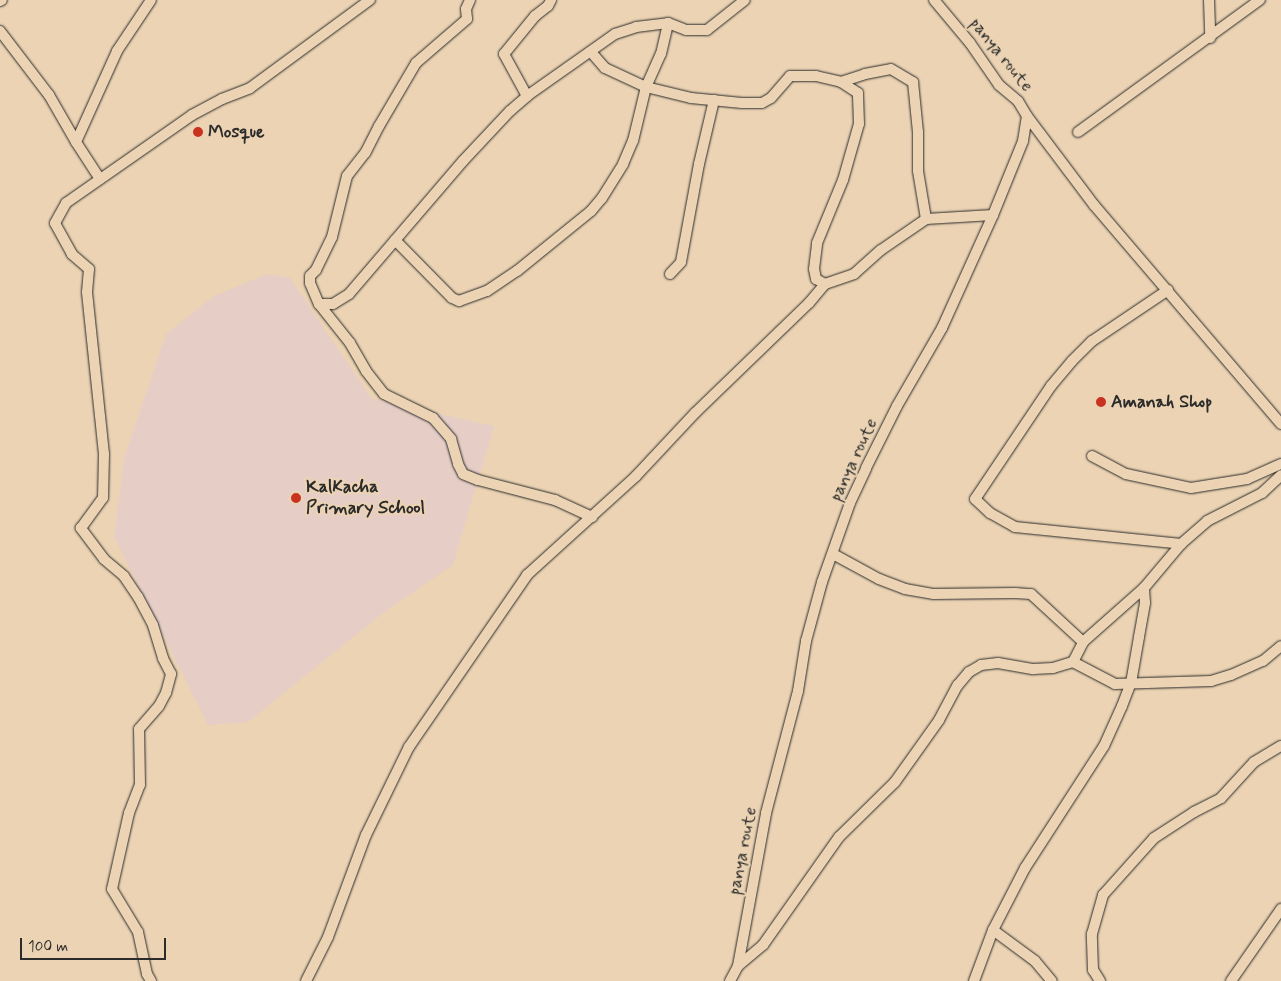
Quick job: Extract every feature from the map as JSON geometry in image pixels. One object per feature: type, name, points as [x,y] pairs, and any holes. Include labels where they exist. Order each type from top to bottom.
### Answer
[{"type":"street","points":[[76,142],[117,50],[151,0]]},
{"type":"street","points":[[151,981],[147,974],[138,932],[112,889],[129,813],[140,785],[139,729],[160,706],[171,674],[163,658],[152,625],[138,597],[124,576],[104,559],[81,528],[103,498],[104,454],[88,310],[89,269],[72,254],[55,223],[66,203],[192,115],[222,99],[250,88],[370,0]]},
{"type":"street","points":[[470,0],[466,9],[467,19],[416,63],[365,153],[347,176],[332,237],[316,270],[310,276],[310,283],[319,304],[350,343],[366,371],[384,394],[433,418],[451,439],[463,474],[478,480],[555,500],[592,516]]},
{"type":"street","points":[[527,96],[504,54],[551,0]]},
{"type":"street","points":[[319,304],[333,304],[349,294],[500,121],[527,96],[615,34],[636,27],[668,23],[686,30],[708,30],[745,0]]},
{"type":"street","name":"panya route","points":[[730,981],[738,966],[766,813],[798,691],[806,641],[850,503],[897,406],[942,328],[993,215],[1023,141],[1027,116],[1018,100],[999,84],[970,43],[934,0]]},
{"type":"street","points":[[1209,0],[1210,38]]},
{"type":"street","points":[[1078,132],[1260,0]]},
{"type":"street","points":[[395,240],[452,298],[459,301],[468,300],[487,291],[517,271],[591,212],[623,164],[632,141],[646,87],[661,54],[668,23]]},
{"type":"street","points":[[0,31],[49,95],[100,179]]},
{"type":"street","points":[[591,52],[605,68],[646,87],[691,98],[762,103],[771,98],[784,80],[796,75],[816,76],[841,82],[858,93],[859,124],[843,180],[817,243],[814,269],[816,279],[825,284]]},
{"type":"street","points":[[841,82],[865,74],[891,69],[913,82],[918,132],[918,172],[926,219]]},
{"type":"street","points":[[670,274],[681,262],[699,164],[714,100]]},
{"type":"street","points":[[1027,116],[1094,205],[1281,424]]},
{"type":"street","points":[[306,981],[328,937],[366,835],[409,747],[527,575],[592,516],[809,303],[825,284],[854,274],[887,246],[926,219],[993,215]]},
{"type":"street","points":[[1168,290],[1092,341],[1072,361],[1051,386],[975,500],[990,514],[1015,527],[1181,544]]},
{"type":"street","points":[[1092,456],[1126,474],[1191,488],[1246,479],[1281,464]]},
{"type":"street","points":[[1073,662],[1083,642],[1144,588],[1181,544],[1207,521],[1262,493],[1281,475]]},
{"type":"street","points":[[833,554],[878,580],[905,589],[932,594],[1015,592],[1030,594],[1083,642]]},
{"type":"street","points":[[974,981],[993,930],[1025,868],[1104,746],[1131,683],[1145,603],[1144,588]]},
{"type":"street","points":[[738,966],[763,945],[839,836],[895,782],[939,720],[958,685],[969,672],[981,665],[998,662],[1034,669],[1053,668],[1073,662],[1115,684],[1211,681],[1231,675],[1263,661],[1281,646]]},
{"type":"street","points":[[1100,981],[1093,970],[1092,934],[1103,895],[1154,838],[1194,812],[1221,798],[1254,762],[1281,746]]},
{"type":"street","points":[[1231,981],[1281,909]]},
{"type":"street","points":[[993,930],[1035,961],[1052,981]]},
{"type":"shaded area","name":"KalKacha Primary School","points":[[267,274],[290,278],[372,399],[494,426],[453,565],[383,613],[248,722],[208,725],[114,537],[124,458],[166,334],[214,296]]},
{"type":"place","name":"Mosque","points":[[198,132]]},
{"type":"place","name":"Amanah Shop","points":[[1101,402]]},
{"type":"place","name":"KalKacha Primary School","points":[[296,498]]}]
